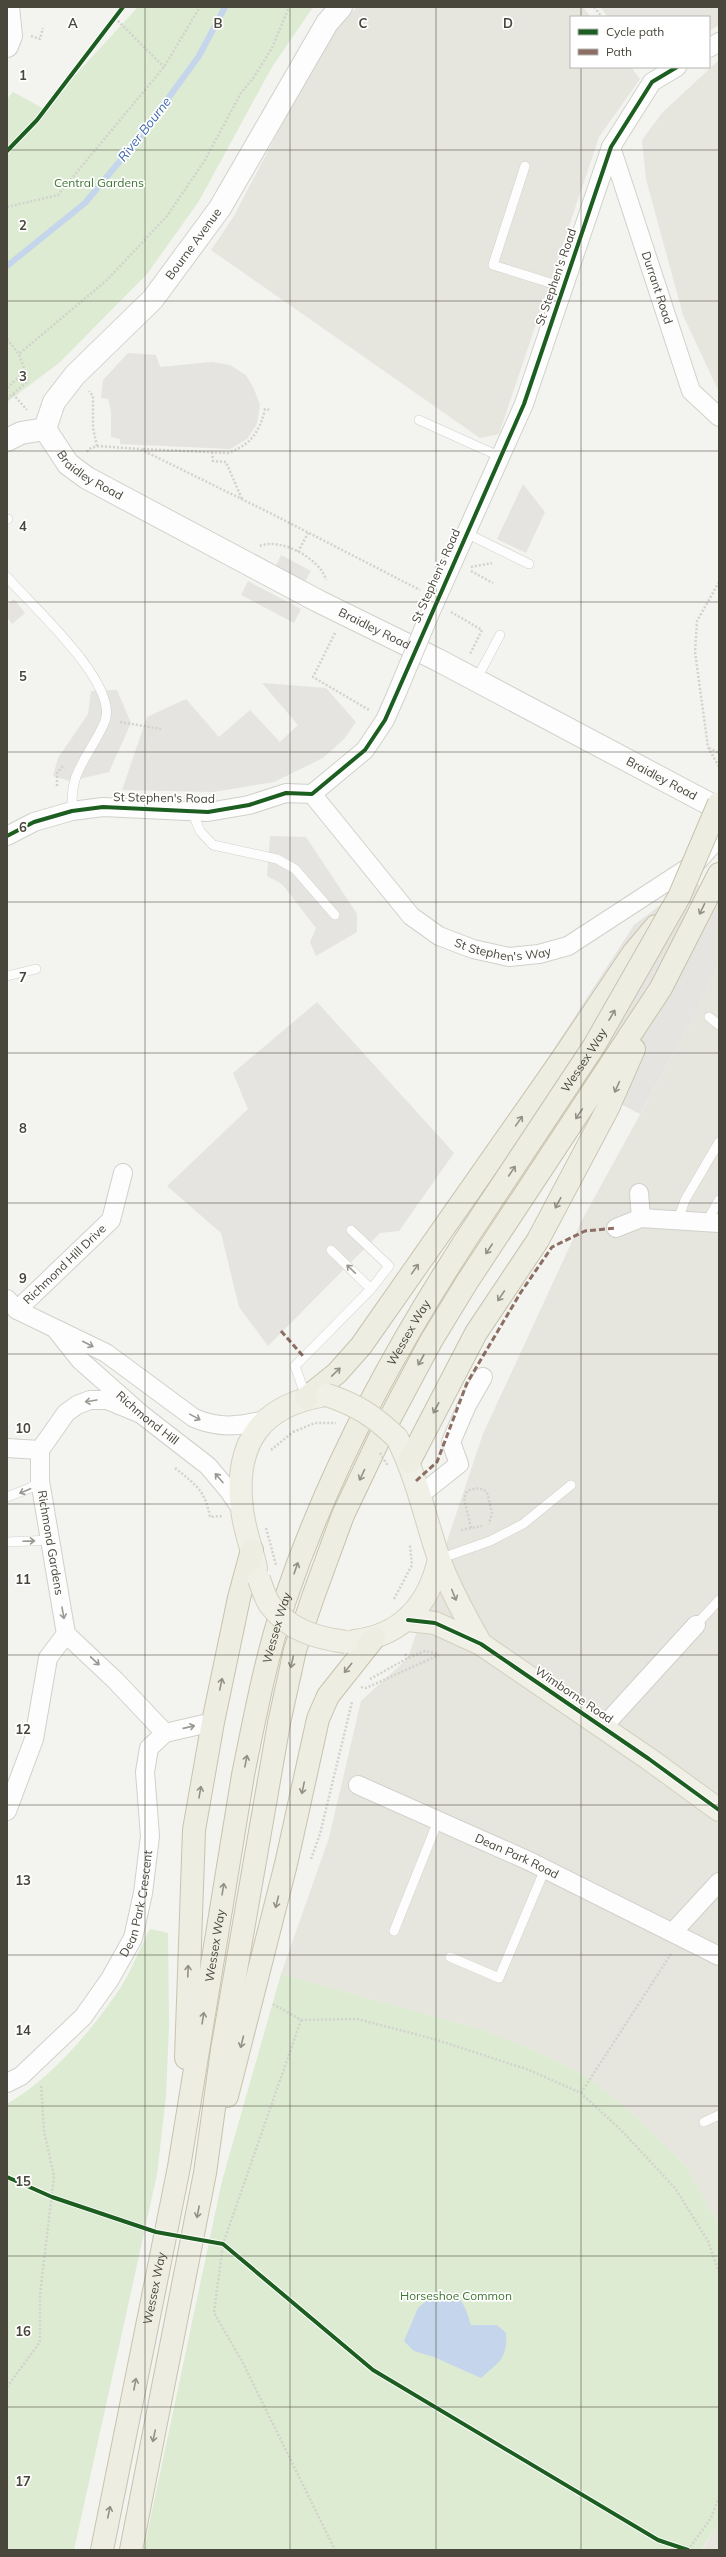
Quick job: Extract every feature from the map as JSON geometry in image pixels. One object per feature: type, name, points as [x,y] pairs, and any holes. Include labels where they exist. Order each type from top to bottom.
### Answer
[{"type":"highway","name":"Wessex Way","points":[[102,2550],[187,2122],[243,1775],[258,1702],[285,1602],[324,1496],[352,1438],[436,1283],[594,1046],[679,897],[719,804]]},
{"type":"highway","name":"Wessex Way","points":[[131,2550],[205,2173],[222,2050],[264,1801],[295,1650],[343,1515],[382,1433],[431,1341],[510,1216],[661,988],[719,874]]},
{"type":"highway","points":[[317,1396],[361,1346],[562,1060],[634,952],[679,897]]},
{"type":"highway","points":[[409,1462],[476,1333],[538,1240],[608,1108],[661,988]]},
{"type":"highway","points":[[187,2122],[186,2021],[194,1830],[213,1722],[252,1550]]},
{"type":"highway","points":[[205,2173],[245,2032],[286,1864],[318,1719],[328,1696],[374,1638]]},
{"type":"main road","points":[[317,1396],[280,1410],[265,1420],[249,1441],[240,1474],[233,1513],[252,1550],[268,1574],[270,1604],[292,1625],[315,1638],[346,1642],[374,1638],[408,1620],[428,1595],[439,1559]]},
{"type":"main road","name":"Wimborne Road","points":[[317,1396],[355,1404],[380,1421],[397,1438],[409,1462],[439,1559],[457,1604],[481,1644]]},
{"type":"main road","name":"Wimborne Road","points":[[408,1620],[436,1623],[481,1644],[603,1727],[719,1810]]},
{"type":"street","points":[[7,46],[11,36],[8,7]]},
{"type":"street","name":"Bourne Avenue","points":[[45,430],[54,402],[71,381],[153,299],[220,208],[327,23],[341,7]]},
{"type":"street","points":[[710,47],[719,42]]},
{"type":"street","name":"St Stephen's Road","points":[[7,836],[34,822],[72,811],[103,807],[208,812],[249,805],[286,793],[312,794],[365,750],[385,720],[433,607],[524,404],[611,147],[652,82],[675,68]]},
{"type":"street","name":"Durrant Road","points":[[611,147],[691,391],[719,417]]},
{"type":"street","points":[[7,440],[21,433],[45,430]]},
{"type":"street","name":"Braidley Road","points":[[45,430],[68,464],[87,478],[318,601],[346,613],[476,680],[719,809]]},
{"type":"street","name":"St Stephen's Way","points":[[312,794],[412,916],[439,936],[473,949],[509,957],[539,954],[568,946],[697,862],[714,843],[719,833]]},
{"type":"street","name":"Richmond Hill Drive","points":[[12,1304],[111,1220],[123,1173]]},
{"type":"street","points":[[639,1193],[641,1218]]},
{"type":"street","points":[[616,1228],[641,1218],[713,1223]]},
{"type":"street","name":"Richmond Hill","points":[[12,1304],[53,1327],[106,1353],[194,1418],[209,1424],[224,1427],[235,1427],[265,1420]]},
{"type":"street","name":"Richmond Hill","points":[[53,1327],[80,1360],[141,1414],[208,1466],[229,1490],[233,1513]]},
{"type":"street","points":[[420,1495],[459,1464],[451,1442],[467,1405],[483,1377]]},
{"type":"street","points":[[7,1448],[40,1450],[66,1413],[77,1405],[90,1400],[107,1400],[141,1414]]},
{"type":"street","name":"Richmond Gardens","points":[[40,1450],[40,1480],[66,1634]]},
{"type":"street","points":[[603,1727],[696,1625]]},
{"type":"street","points":[[7,1811],[34,1739],[48,1658],[66,1634],[116,1680],[164,1733],[213,1722]]},
{"type":"street","name":"Dean Park Crescent","points":[[7,2083],[21,2076],[83,2016],[110,1979],[133,1938],[143,1893],[150,1836],[145,1772],[149,1748],[164,1733]]},
{"type":"street","name":"Dean Park Road","points":[[358,1785],[545,1869],[719,1956]]},
{"type":"street","points":[[678,1935],[719,1882]]},
{"type":"lane","points":[[525,166],[493,265],[563,287]]},
{"type":"lane","points":[[419,420],[501,457]]},
{"type":"lane","points":[[466,533],[529,564]]},
{"type":"lane","points":[[7,577],[80,656],[99,684],[105,703],[106,719],[78,771],[73,789],[72,811]]},
{"type":"lane","points":[[476,680],[500,636]]},
{"type":"lane","points":[[192,811],[200,831],[213,844],[278,859],[289,865],[295,869],[335,914]]},
{"type":"lane","points":[[7,976],[36,969]]},
{"type":"lane","points":[[709,1018],[719,1025]]},
{"type":"lane","points":[[678,1220],[685,1200],[719,1142]]},
{"type":"lane","points":[[713,1223],[719,1200]]},
{"type":"lane","points":[[317,1396],[295,1366],[371,1289],[389,1266],[351,1230]]},
{"type":"lane","points":[[331,1250],[371,1289]]},
{"type":"lane","points":[[7,1497],[30,1488],[40,1480]]},
{"type":"lane","points":[[439,1559],[490,1542],[523,1524],[571,1485]]},
{"type":"lane","points":[[7,1542],[51,1540]]},
{"type":"lane","points":[[696,1625],[719,1600]]},
{"type":"lane","points":[[394,1931],[438,1821]]},
{"type":"lane","points":[[450,1957],[499,1978],[545,1869]]},
{"type":"lane","points":[[704,2122],[719,2115]]},
{"type":"path","points":[[7,207],[58,195],[164,67],[200,7]]},
{"type":"path","points":[[19,354],[108,280],[167,216],[205,160],[241,93],[254,78],[272,48],[289,7]]},
{"type":"path","points":[[594,7],[601,16]]},
{"type":"path","points":[[110,24],[119,12]]},
{"type":"path","points":[[115,18],[164,67]]},
{"type":"path","points":[[34,37],[40,39],[42,28]]},
{"type":"path","points":[[7,339],[19,354],[28,381],[7,399]]},
{"type":"path","points":[[7,387],[25,371]]},
{"type":"path","points":[[86,388],[93,396],[93,428],[97,446]]},
{"type":"path","points":[[86,456],[89,449],[97,446],[228,453],[240,449],[250,442],[261,427],[265,409],[271,410]]},
{"type":"path","points":[[140,449],[399,579]]},
{"type":"path","points":[[212,452],[213,461],[226,462],[242,499]]},
{"type":"path","points":[[298,552],[308,532]]},
{"type":"path","points":[[263,544],[275,543],[298,552],[315,563],[325,577]]},
{"type":"path","points":[[465,568],[491,562]]},
{"type":"path","points":[[486,578],[493,583]]},
{"type":"path","points":[[719,582],[697,621],[695,652],[708,747],[719,767]]},
{"type":"path","points":[[433,607],[482,630]]},
{"type":"path","points":[[346,613],[313,677],[385,720]]},
{"type":"path","points":[[106,719],[161,729]]},
{"type":"path","points":[[708,747],[719,753]]},
{"type":"path","points":[[56,782],[57,773]]},
{"type":"path","points":[[270,1452],[293,1432],[315,1423],[332,1422],[343,1425]]},
{"type":"path","points":[[379,1452],[388,1466],[390,1473]]},
{"type":"path","points":[[169,1463],[192,1481],[206,1498],[210,1518],[233,1513]]},
{"type":"path","points":[[461,1530],[472,1528],[489,1524],[492,1519],[487,1492],[480,1488],[467,1491],[464,1498],[472,1528]]},
{"type":"path","points":[[266,1528],[268,1574]]},
{"type":"path","points":[[390,1606],[412,1565],[410,1543]]},
{"type":"path","points":[[425,1651],[439,1654],[366,1688],[356,1686],[408,1658],[425,1651]]},
{"type":"path","points":[[405,1654],[408,1658]]},
{"type":"path","points":[[309,1863],[320,1834],[352,1700]]},
{"type":"path","points":[[581,2094],[678,1935]]},
{"type":"path","points":[[271,2000],[273,2006],[300,2020],[357,2019],[434,2039],[529,2070],[581,2094],[622,2131],[674,2188],[708,2241],[719,2273]]},
{"type":"path","points":[[300,2020],[223,2244],[214,2313],[242,2361],[336,2550]]},
{"type":"path","points":[[7,2387],[40,2342],[40,2294],[54,2176],[44,2130],[40,2058]]},
{"type":"path","points":[[46,2194],[60,2200]]},
{"type":"path","points":[[216,2243],[223,2244],[229,2249]]},
{"type":"path","points":[[680,2547],[688,2550],[711,2518],[719,2497]]},
{"type":"shaded area","points":[[357,7],[583,7],[590,16],[570,16],[570,68],[632,68],[640,79],[599,137],[499,434],[480,438],[211,250],[234,216],[293,103],[332,35],[343,19]]},
{"type":"shaded area","points":[[600,7],[719,7],[719,25],[710,30],[710,16],[607,16]]},
{"type":"shaded area","points":[[719,60],[719,392],[683,315],[646,179],[642,140],[662,113]]},
{"type":"shaded area","points":[[128,353],[156,355],[160,367],[212,362],[230,365],[246,375],[254,389],[260,405],[257,424],[247,439],[230,449],[120,444],[120,439],[111,437],[111,411],[108,399],[101,398],[103,380]]},
{"type":"shaded area","points":[[523,484],[545,512],[526,553],[497,539]]},
{"type":"shaded area","points":[[281,555],[311,571],[303,585],[274,570]]},
{"type":"shaded area","points":[[248,581],[301,609],[294,623],[241,595]]},
{"type":"shaded area","points":[[14,599],[25,613],[12,624],[7,617],[7,605]]},
{"type":"shaded area","points":[[262,683],[326,688],[356,722],[344,739],[323,758],[274,782],[213,792],[122,790],[147,717],[186,699],[219,737],[250,710],[280,742],[298,725]]},
{"type":"shaded area","points":[[117,690],[131,723],[109,772],[70,781],[53,776],[58,758],[88,714],[91,691]]},
{"type":"shaded area","points":[[270,836],[306,837],[357,914],[357,932],[316,956],[310,942],[316,928],[282,884],[267,876]]},
{"type":"shaded area","points":[[692,881],[719,897],[719,962],[693,1018],[640,1114],[544,1064],[634,925]]},
{"type":"shaded area","points":[[719,962],[719,2225],[686,2166],[635,2116],[588,2077],[536,2051],[483,2030],[281,1974],[329,1838],[361,1701],[408,1658],[483,1434],[581,1222],[693,1018]]},
{"type":"shaded area","points":[[317,1002],[454,1153],[399,1231],[380,1233],[268,1346],[239,1307],[221,1233],[167,1186],[248,1109],[233,1073]]},
{"type":"shaded area","points":[[719,2523],[719,2550],[701,2550],[705,2545]]},
{"type":"green space","name":"Central Gardens","points":[[138,7],[313,7],[272,67],[199,201],[147,274],[59,363],[7,402],[7,99],[13,92],[44,109]]},
{"type":"green space","points":[[150,1929],[168,1933],[169,2026],[166,2096],[157,2174],[74,2550],[7,2550],[7,2104],[40,2081],[84,2036],[121,1987]]},
{"type":"green space","name":"Horseshoe Common","points":[[281,1974],[483,2030],[536,2051],[588,2077],[635,2116],[686,2166],[719,2225],[719,2523],[701,2550],[144,2549],[222,2181]]},
{"type":"water","points":[[438,2291],[452,2295],[461,2301],[464,2305],[471,2325],[497,2325],[506,2333],[504,2354],[501,2359],[481,2378],[434,2357],[414,2351],[404,2341],[418,2308]]},
{"type":"waterway","name":"River Bourne","points":[[7,266],[85,203],[140,137],[199,56],[225,7]]},
{"type":"marked path","points":[[416,1481],[437,1462],[467,1383],[521,1292],[552,1247],[585,1231],[616,1228]]},
{"type":"marked path","points":[[281,1331],[303,1356]]},
{"type":"cycle path","points":[[7,151],[37,120],[123,7]]},
{"type":"cycle path","points":[[7,836],[34,822],[72,811],[103,807],[208,812],[249,805],[286,793],[312,794],[365,750],[385,720],[524,404],[611,147],[652,82],[675,68]]},
{"type":"cycle path","points":[[408,1620],[435,1623],[481,1644],[649,1759],[719,1810]]},
{"type":"cycle path","points":[[7,2177],[52,2197],[156,2232],[223,2244],[373,2370],[658,2540],[688,2550]]}]
